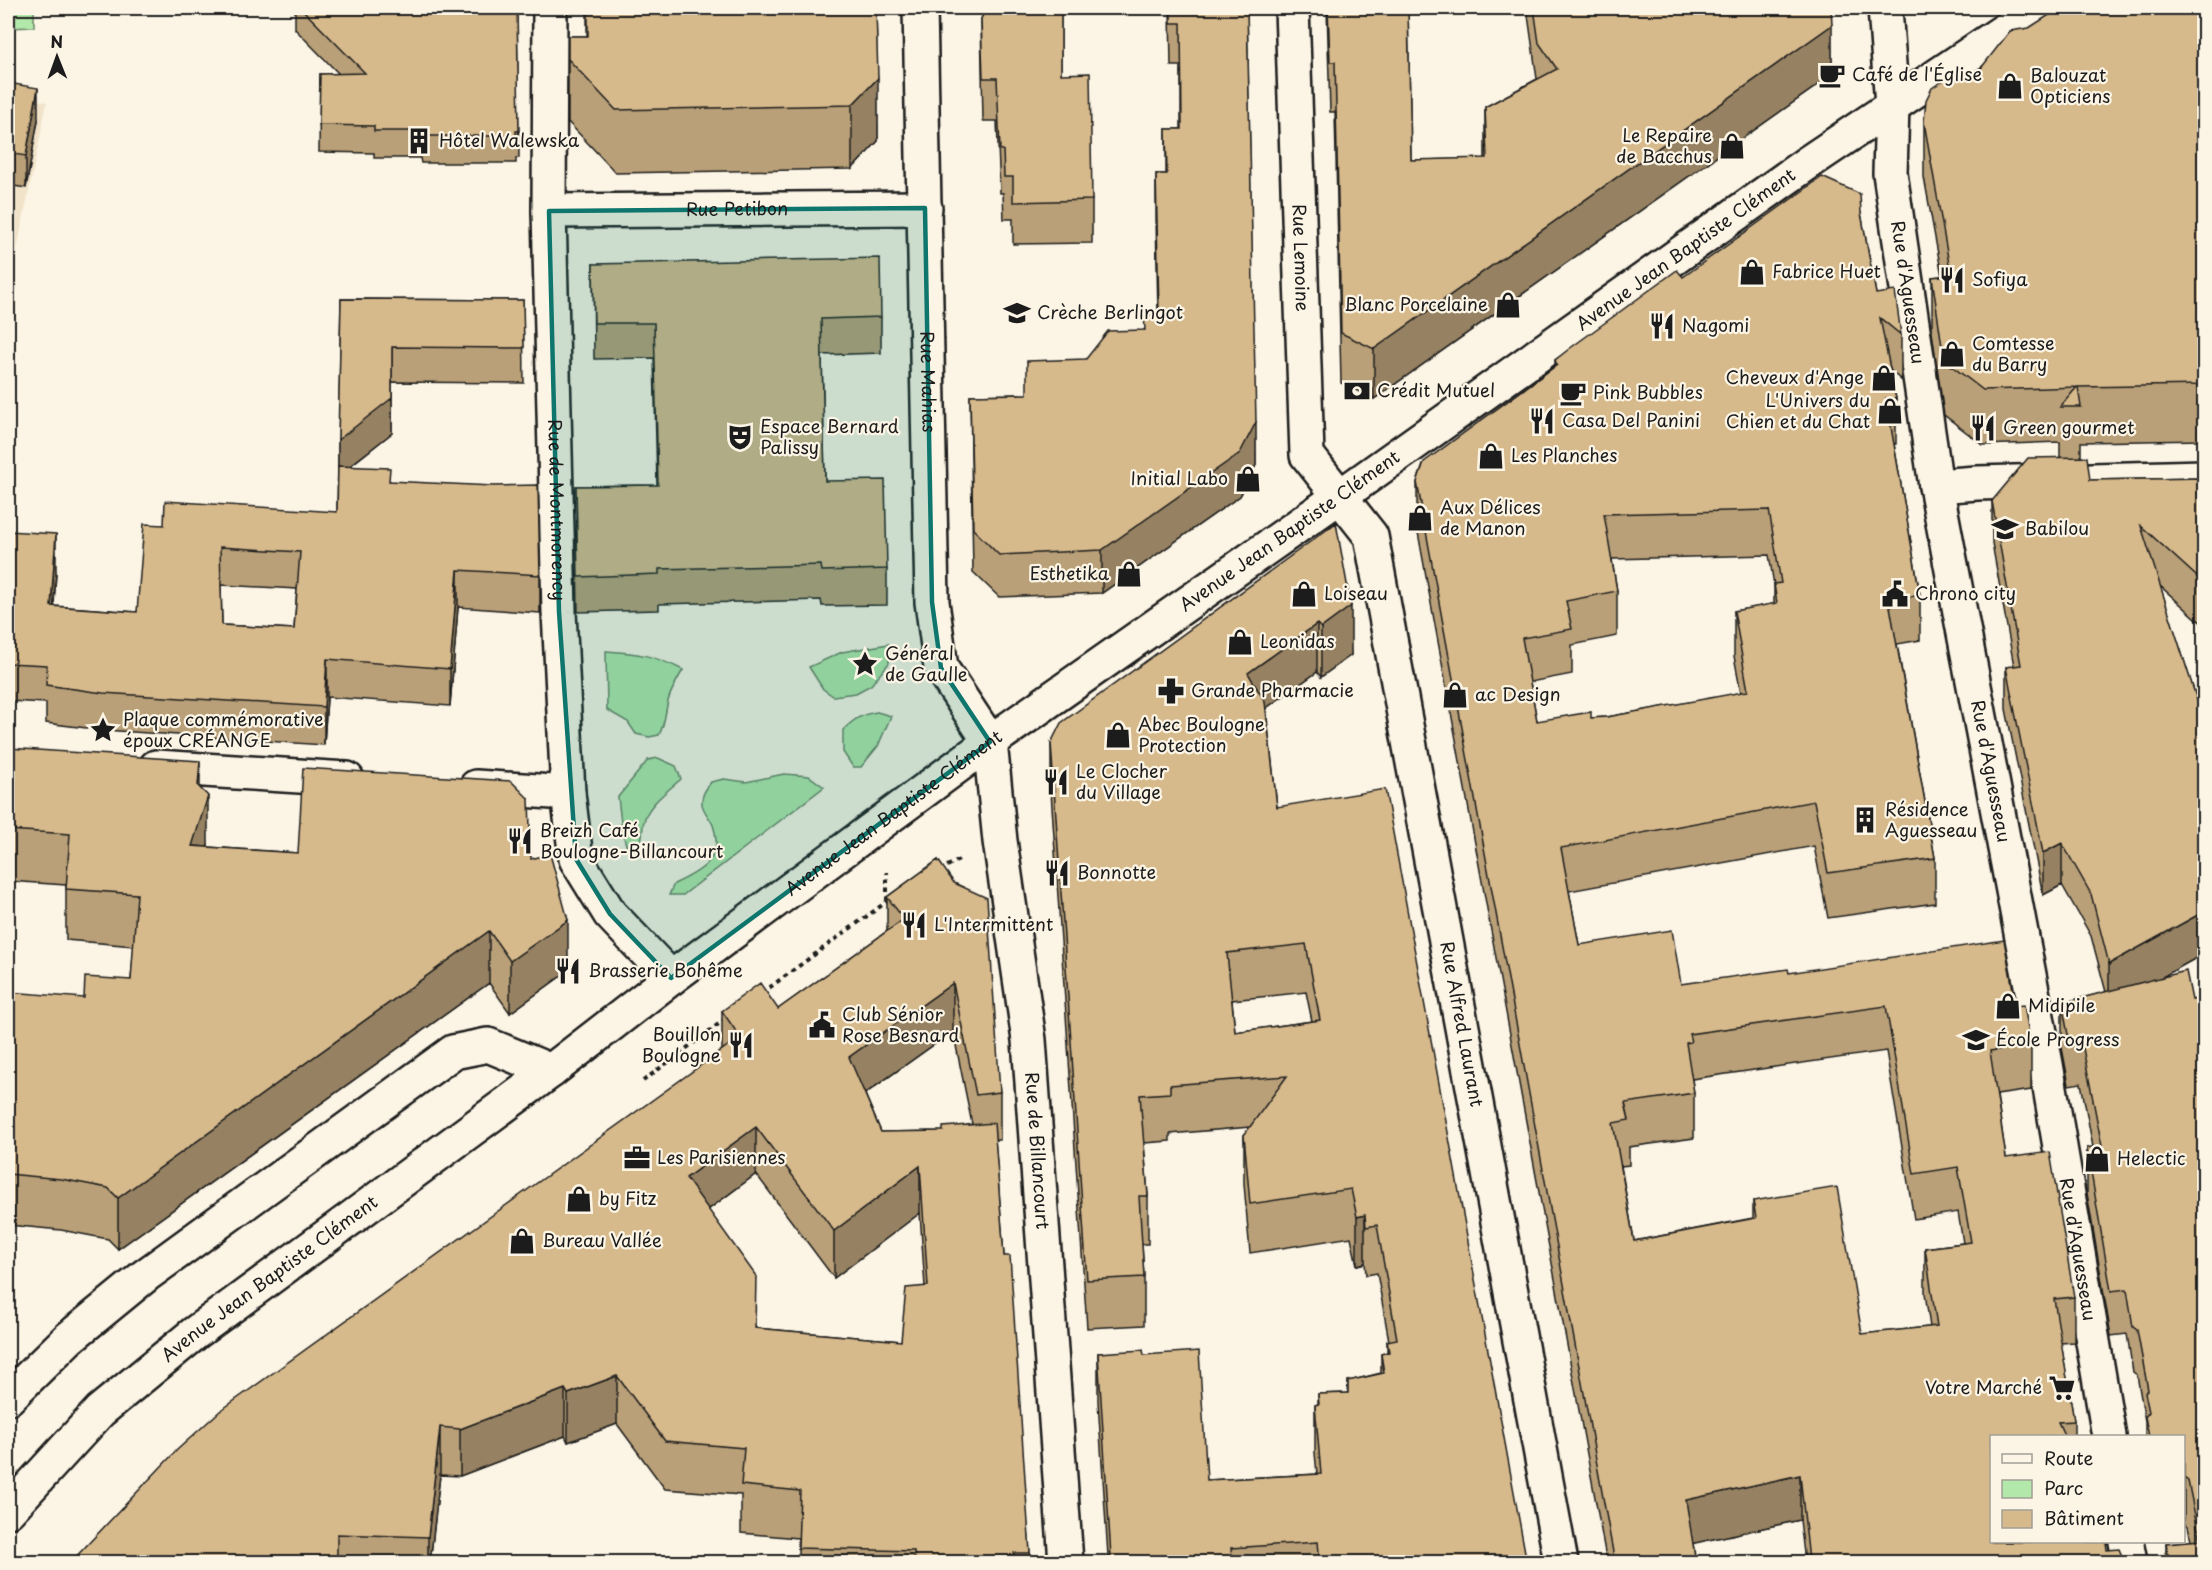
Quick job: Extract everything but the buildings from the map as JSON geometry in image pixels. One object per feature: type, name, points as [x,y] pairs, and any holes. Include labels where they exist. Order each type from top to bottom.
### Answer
[{"type":"street","name":"Rue de Montmorency","points":[[550,8],[549,211],[559,612],[568,794],[576,859],[610,914],[671,978]]},
{"type":"street","name":"Rue Mahias","points":[[920,8],[933,613],[941,668],[990,742]]},
{"type":"street","name":"Rue Lemoine","points":[[1292,8],[1307,455],[1340,497]]},
{"type":"street","name":"Rue d'Aguesseau","points":[[1885,8],[1892,106],[1890,173],[1936,486],[2046,1064],[2109,1435]]},
{"type":"street","name":"Avenue Jean Baptiste Clément","points":[[8,1511],[100,1411],[195,1333],[551,1071],[671,978],[990,742],[1340,497],[1799,169],[2038,8]]},
{"type":"street","name":"Rue Petibon","points":[[549,211],[925,208]]},
{"type":"street","points":[[1936,486],[2205,477]]},
{"type":"street","name":"Rue Alfred Laurant","points":[[1340,497],[1371,536],[1561,1563]]},
{"type":"street","name":"Rue de Billancourt","points":[[990,742],[1000,841],[1029,1040],[1066,1563]]},
{"type":"street","points":[[126,765],[375,781]]},
{"type":"street","points":[[446,786],[568,794]]},
{"type":"street","points":[[8,1398],[69,1338],[146,1275],[453,1052],[488,1044],[551,1071]]},
{"type":"street","points":[[2126,1543],[2130,1563]]},
{"type":"path","points":[[936,871],[1000,841]]},
{"type":"path","points":[[755,998],[857,921],[897,895]]},
{"type":"path","points":[[643,1081],[727,1018]]},
{"type":"highlighted area","points":[[925,208],[932,602],[941,668],[990,742],[671,978],[610,914],[576,859],[559,612],[549,211]]},
{"type":"shaded area","points":[[8,95],[47,102],[8,294]]},
{"type":"green space","points":[[8,8],[34,8],[34,27],[8,28]]},
{"type":"green space","points":[[889,644],[889,663],[871,685],[856,693],[833,696],[823,689],[809,667],[842,652]]},
{"type":"green space","points":[[606,651],[646,656],[683,670],[669,697],[659,735],[649,737],[636,734],[628,722],[607,710]]},
{"type":"green space","points":[[877,712],[891,716],[878,746],[861,767],[853,767],[843,752],[843,730],[858,718]]},
{"type":"green space","points":[[658,758],[676,766],[681,779],[651,807],[644,822],[639,844],[636,849],[628,851],[622,831],[618,797],[648,760]]},
{"type":"green space","points":[[784,774],[809,776],[824,787],[683,895],[669,895],[674,884],[708,863],[716,847],[713,825],[702,804],[704,792],[711,782],[724,779],[746,782]]},
{"type":"place","name":"Café de l'Église","points":[[1832,75]]},
{"type":"place","name":"Balouzat Opticiens","points":[[2010,86]]},
{"type":"place","name":"Hôtel Walewska","points":[[419,141]]},
{"type":"place","name":"Le Repaire de Bacchus","points":[[1732,146]]},
{"type":"place","name":"Fabrice Huet","points":[[1752,272]]},
{"type":"place","name":"Sofiya","points":[[1952,280]]},
{"type":"place","name":"Blanc Porcelaine","points":[[1508,305]]},
{"type":"place","name":"Crèche Berlingot","points":[[1017,313]]},
{"type":"place","name":"Nagomi","points":[[1662,326]]},
{"type":"place","name":"Comtesse du Barry","points":[[1952,354]]},
{"type":"place","name":"Cheveux d'Ange","points":[[1884,378]]},
{"type":"place","name":"Crédit Mutuel","points":[[1357,391]]},
{"type":"place","name":"Pink Bubbles","points":[[1573,393]]},
{"type":"place","name":"L'Univers du Chien et du Chat","points":[[1890,411]]},
{"type":"place","name":"Casa Del Panini","points":[[1542,421]]},
{"type":"place","name":"Green gourmet","points":[[1983,428]]},
{"type":"place","name":"Espace Bernard Palissy","points":[[740,437]]},
{"type":"place","name":"Les Planches","points":[[1491,456]]},
{"type":"place","name":"Initial Labo","points":[[1248,479]]},
{"type":"place","name":"Aux Délices de Manon","points":[[1420,518]]},
{"type":"place","name":"Babilou","points":[[2005,529]]},
{"type":"place","name":"Esthetika","points":[[1129,574]]},
{"type":"place","name":"Loiseau","points":[[1304,594]]},
{"type":"place","name":"Chrono city","points":[[1895,594]]},
{"type":"place","name":"Leonidas","points":[[1240,642]]},
{"type":"place","name":"Général de Gaulle","points":[[865,664]]},
{"type":"place","name":"Grande Pharmacie","points":[[1171,691]]},
{"type":"place","name":"ac Design","points":[[1455,695]]},
{"type":"place","name":"Plaque commémorative époux CRÉANGE","points":[[103,730]]},
{"type":"place","name":"Abec Boulogne Protection","points":[[1118,735]]},
{"type":"place","name":"Le Clocher du Village","points":[[1056,782]]},
{"type":"place","name":"Résidence Aguesseau","points":[[1865,820]]},
{"type":"place","name":"Breizh Café Boulogne-Billancourt","points":[[520,841]]},
{"type":"place","name":"Bonnotte","points":[[1057,873]]},
{"type":"place","name":"L'Intermittent","points":[[914,925]]},
{"type":"place","name":"Brasserie Bohême","points":[[568,971]]},
{"type":"place","name":"Midipile","points":[[2008,1006]]},
{"type":"place","name":"Club Sénior Rose Besnard","points":[[822,1025]]},
{"type":"place","name":"École Progress","points":[[1976,1040]]},
{"type":"place","name":"Bouillon Boulogne","points":[[741,1045]]},
{"type":"place","name":"Les Parisiennes","points":[[637,1158]]},
{"type":"place","name":"Helectic","points":[[2097,1159]]},
{"type":"place","name":"by Fitz","points":[[579,1199]]},
{"type":"place","name":"Bureau Vallée","points":[[522,1241]]},
{"type":"place","name":"Votre Marché","points":[[2062,1388]]}]
